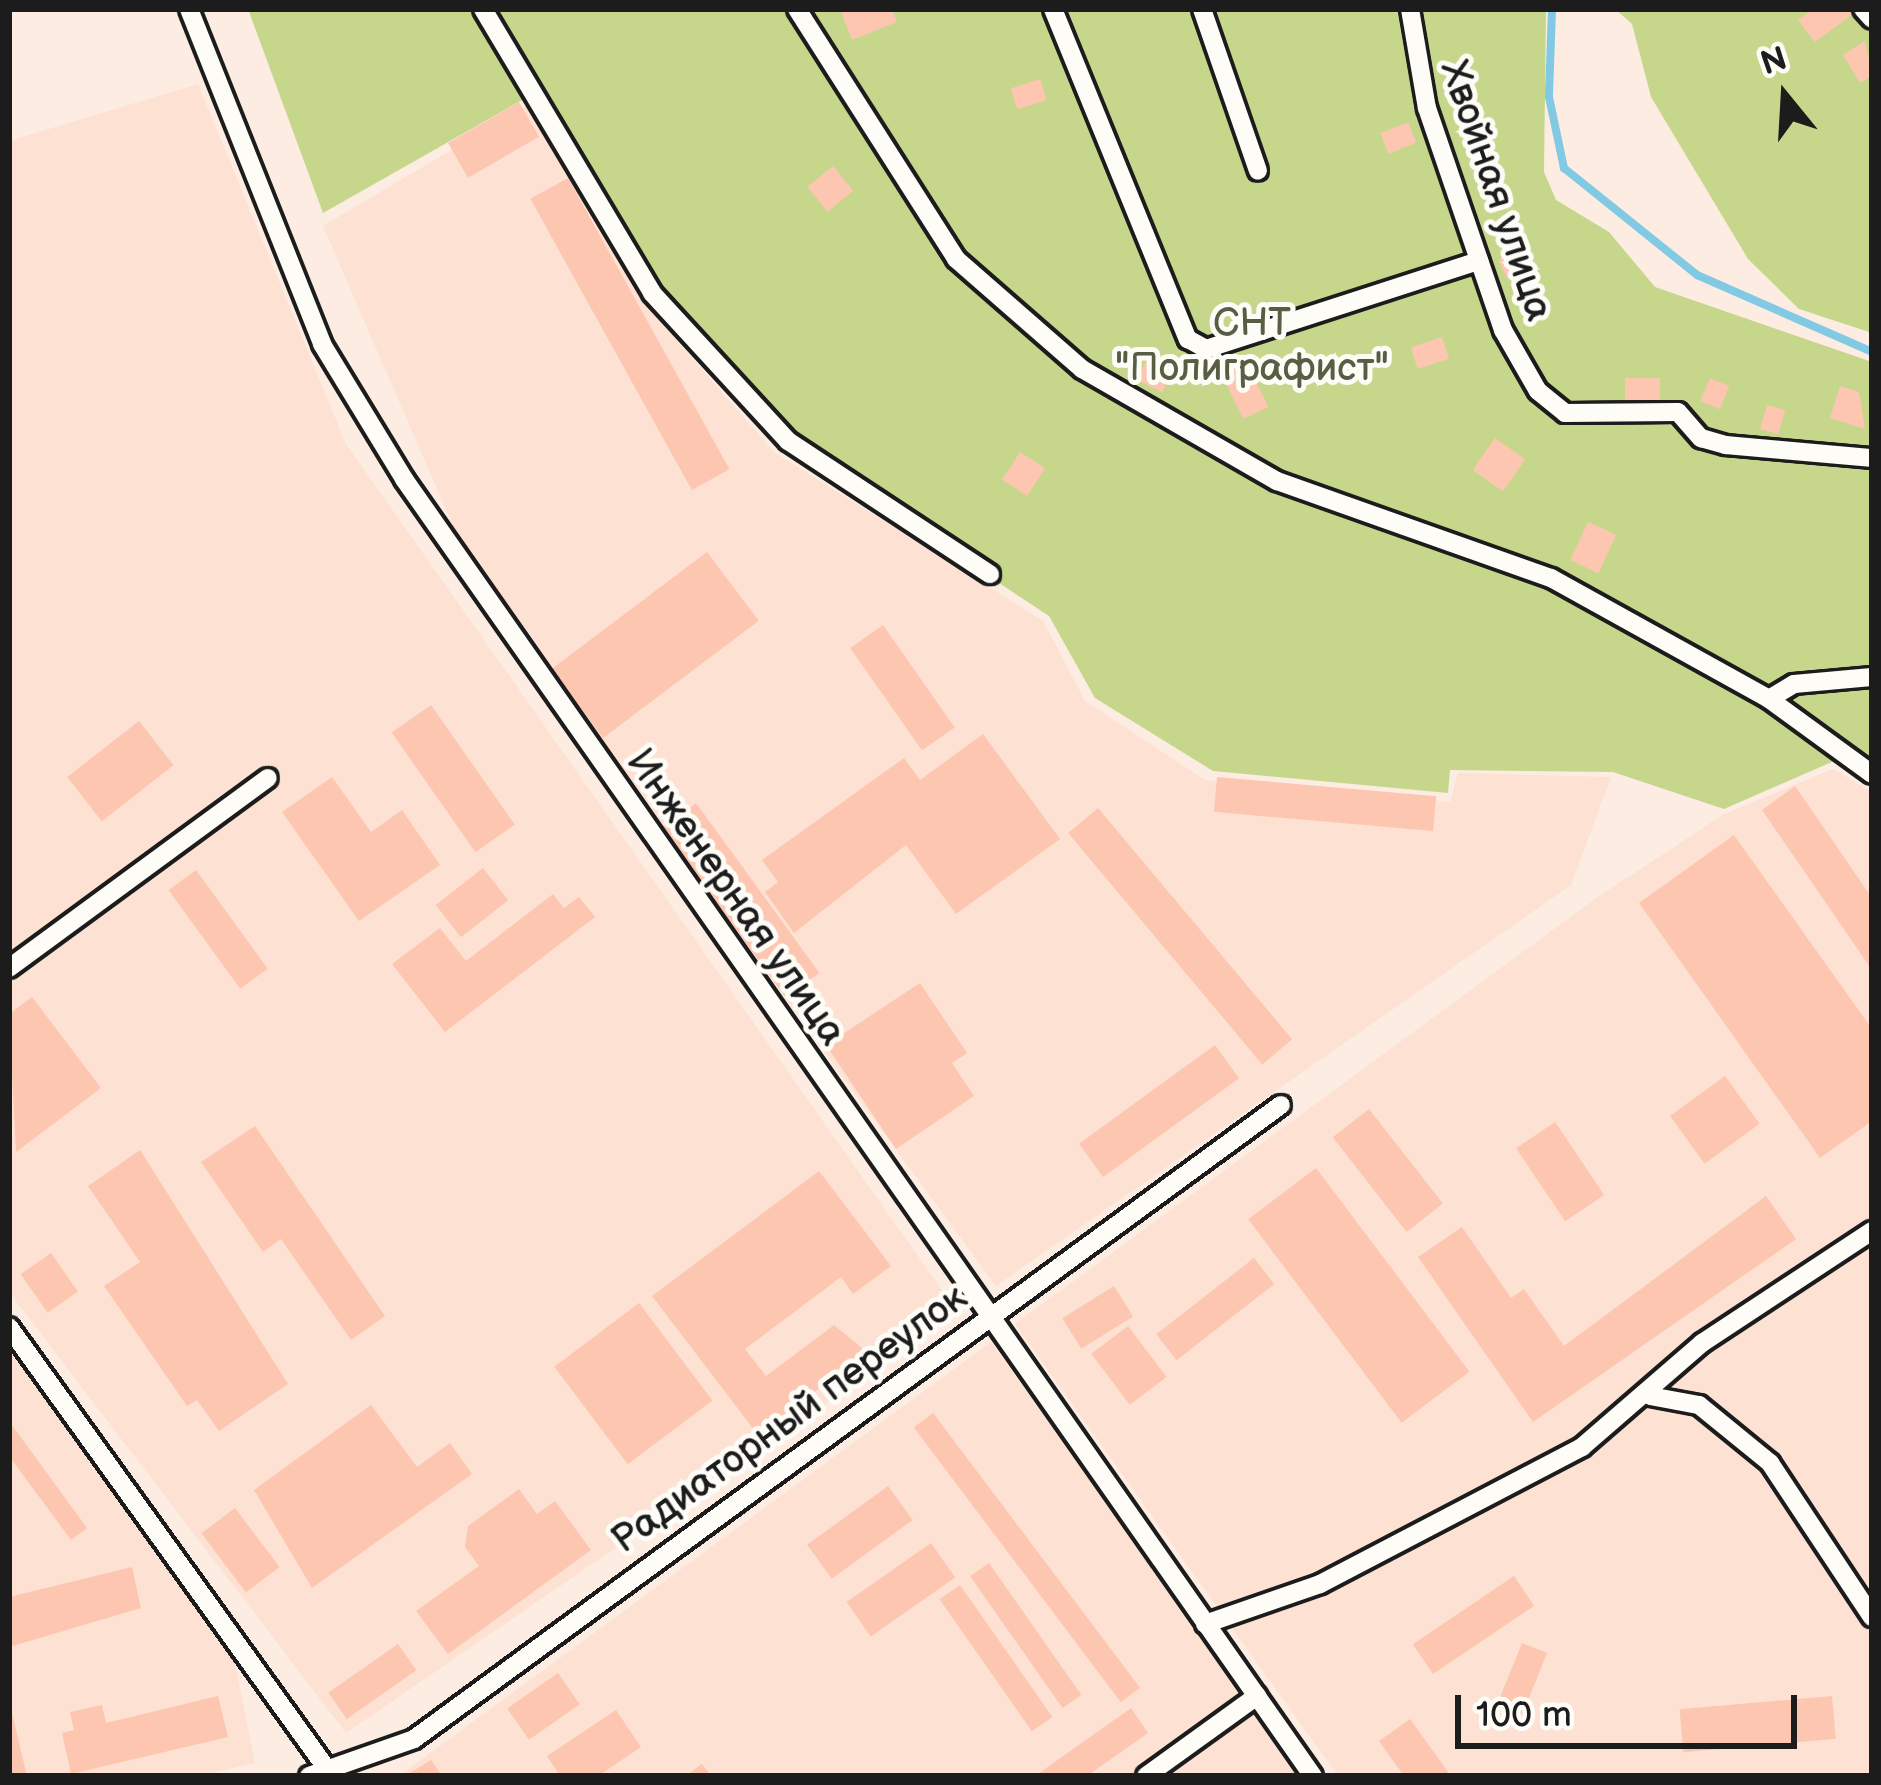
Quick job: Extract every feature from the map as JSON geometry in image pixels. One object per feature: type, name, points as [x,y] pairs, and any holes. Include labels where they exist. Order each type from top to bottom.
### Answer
[{"type":"street","name":"Инженерная улица","points":[[189,9],[322,344],[985,1317],[1313,1776]]},
{"type":"street","points":[[483,9],[652,293],[788,441],[990,574]]},
{"type":"street","points":[[797,9],[956,259],[1082,368],[1277,482],[1551,578],[1769,699],[1872,774]]},
{"type":"street","points":[[1053,9],[1188,339],[1206,350],[1479,261]]},
{"type":"street","points":[[1202,9],[1258,171]]},
{"type":"street","name":"Хвойная улица","points":[[1410,9],[1427,108],[1503,330],[1565,413],[1678,412],[1701,438],[1726,446],[1800,460],[1872,458]]},
{"type":"street","points":[[1864,9],[1872,19]]},
{"type":"street","points":[[1769,699],[1794,684],[1872,677]]},
{"type":"street","points":[[9,968],[268,778]]},
{"type":"street","name":"Радиаторный переулок","points":[[9,1327],[324,1775],[414,1739],[1280,1105]]},
{"type":"street","points":[[1205,1624],[1320,1585],[1582,1447],[1650,1396],[1702,1342],[1872,1232]]},
{"type":"street","points":[[1650,1396],[1699,1405],[1770,1463],[1872,1617]]},
{"type":"street","points":[[1146,1776],[1257,1696]]},
{"type":"shaded area","points":[[198,84],[346,444],[958,1313],[346,1733],[9,1292],[9,141]]},
{"type":"shaded area","points":[[528,105],[677,341],[774,452],[1043,621],[1085,701],[1205,780],[1450,802],[1458,773],[1611,777],[1571,885],[996,1286],[473,572],[323,226]]},
{"type":"shaded area","points":[[1833,769],[1872,792],[1872,1776],[1338,1776],[1015,1324],[1595,899],[1724,814]]},
{"type":"shaded area","points":[[991,1342],[1304,1776],[405,1776],[403,1773]]},
{"type":"shaded area","points":[[9,1345],[228,1627],[255,1763],[198,1776],[9,1776]]},
{"type":"green space","name":"СНТ \"Полиграфист\"","points":[[248,9],[1546,9],[1544,172],[1556,200],[1609,232],[1655,287],[1872,362],[1872,783],[1834,761],[1724,809],[1613,772],[1450,770],[1448,793],[1213,771],[1095,698],[1049,616],[779,438],[683,339],[531,95],[323,213]]},
{"type":"green space","points":[[1615,9],[1872,9],[1872,333],[1799,309],[1748,259],[1651,97],[1632,24]]},
{"type":"building","points":[[840,9],[892,9],[897,22],[852,40]]},
{"type":"building","points":[[1813,9],[1849,9],[1853,14],[1815,42],[1798,20]]},
{"type":"building","points":[[1865,41],[1872,75],[1860,83],[1843,55]]},
{"type":"building","points":[[1040,79],[1047,100],[1017,110],[1011,89]]},
{"type":"building","points":[[519,102],[539,137],[468,178],[448,143]]},
{"type":"building","points":[[1408,122],[1416,142],[1388,154],[1380,133]]},
{"type":"building","points":[[833,166],[853,191],[827,212],[807,187]]},
{"type":"building","points":[[568,178],[729,469],[692,490],[530,199]]},
{"type":"building","points":[[1524,248],[1532,266],[1507,278],[1498,259]]},
{"type":"building","points":[[1442,337],[1449,359],[1418,369],[1411,347]]},
{"type":"building","points":[[1146,361],[1171,373],[1162,392],[1137,380]]},
{"type":"building","points":[[1246,361],[1268,407],[1243,419],[1221,373]]},
{"type":"building","points":[[1625,378],[1660,378],[1660,401],[1625,401]]},
{"type":"building","points":[[1710,378],[1729,386],[1720,409],[1700,401]]},
{"type":"building","points":[[1840,386],[1859,392],[1865,429],[1830,418]]},
{"type":"building","points":[[1767,405],[1785,410],[1778,434],[1760,429]]},
{"type":"building","points":[[1495,438],[1525,459],[1503,491],[1473,470]]},
{"type":"building","points":[[1020,452],[1045,468],[1027,496],[1002,480]]},
{"type":"building","points":[[1588,522],[1616,535],[1598,573],[1570,560]]},
{"type":"building","points":[[707,552],[759,621],[603,738],[551,669]]},
{"type":"building","points":[[883,625],[955,727],[922,750],[850,648]]},
{"type":"building","points":[[431,705],[515,825],[475,852],[392,733]]},
{"type":"building","points":[[139,721],[173,765],[102,821],[67,777]]},
{"type":"building","points":[[983,734],[1060,839],[956,914],[906,845],[794,933],[765,892],[778,882],[762,860],[904,758],[920,780]]},
{"type":"building","points":[[332,777],[371,832],[402,810],[440,865],[359,921],[282,812]]},
{"type":"building","points":[[1217,777],[1436,796],[1433,831],[1214,812]]},
{"type":"building","points":[[1795,786],[1872,898],[1872,970],[1762,810]]},
{"type":"building","points":[[696,803],[819,973],[785,998],[662,828]]},
{"type":"building","points":[[1098,808],[1292,1039],[1262,1064],[1068,833]]},
{"type":"building","points":[[1734,835],[1872,1029],[1872,1121],[1820,1158],[1639,903]]},
{"type":"building","points":[[483,868],[508,900],[461,937],[436,905]]},
{"type":"building","points":[[196,870],[268,969],[240,989],[168,890]]},
{"type":"building","points":[[553,894],[564,908],[579,897],[595,917],[445,1032],[392,964],[440,928],[466,961]]},
{"type":"building","points":[[920,983],[967,1053],[952,1063],[974,1096],[896,1149],[826,1045]]},
{"type":"building","points":[[32,997],[101,1088],[16,1152],[9,1014]]},
{"type":"building","points":[[1215,1045],[1239,1078],[1103,1177],[1079,1144]]},
{"type":"building","points":[[1725,1076],[1760,1124],[1705,1164],[1670,1116]]},
{"type":"building","points":[[1369,1109],[1443,1204],[1407,1232],[1333,1137]]},
{"type":"building","points":[[1555,1122],[1604,1195],[1565,1221],[1516,1148]]},
{"type":"building","points":[[255,1126],[385,1316],[351,1340],[281,1239],[263,1252],[201,1162]]},
{"type":"building","points":[[140,1150],[288,1384],[219,1431],[197,1400],[187,1406],[104,1286],[140,1262],[88,1186]]},
{"type":"building","points":[[1316,1168],[1469,1372],[1402,1423],[1248,1219]]},
{"type":"building","points":[[819,1171],[891,1266],[853,1294],[841,1277],[745,1349],[766,1376],[834,1325],[867,1352],[758,1435],[652,1296]]},
{"type":"building","points":[[1766,1196],[1796,1239],[1533,1422],[1418,1257],[1462,1227],[1511,1298],[1524,1289],[1564,1346]]},
{"type":"building","points":[[51,1253],[78,1292],[48,1313],[21,1274]]},
{"type":"building","points":[[1254,1258],[1274,1284],[1177,1360],[1156,1334]]},
{"type":"building","points":[[1114,1286],[1133,1317],[1081,1349],[1062,1318]]},
{"type":"building","points":[[639,1303],[712,1400],[628,1464],[554,1367]]},
{"type":"building","points":[[1128,1326],[1167,1377],[1130,1405],[1091,1354]]},
{"type":"building","points":[[371,1405],[417,1467],[450,1443],[472,1474],[312,1588],[254,1490]]},
{"type":"building","points":[[933,1413],[1140,1688],[1121,1702],[914,1427]]},
{"type":"building","points":[[9,1421],[87,1528],[71,1540],[9,1456]]},
{"type":"building","points":[[888,1486],[913,1520],[832,1579],[807,1545]]},
{"type":"building","points":[[519,1489],[537,1514],[555,1501],[591,1550],[448,1654],[416,1611],[479,1566],[465,1547],[468,1526]]},
{"type":"building","points":[[235,1508],[280,1567],[246,1592],[201,1533]]},
{"type":"building","points":[[931,1543],[955,1577],[871,1636],[847,1602]]},
{"type":"building","points":[[989,1563],[1081,1695],[1063,1708],[970,1576]]},
{"type":"building","points":[[132,1567],[141,1608],[9,1647],[9,1597]]},
{"type":"building","points":[[1514,1576],[1534,1606],[1433,1674],[1413,1644]]},
{"type":"building","points":[[960,1585],[1052,1717],[1032,1731],[940,1599]]},
{"type":"building","points":[[1522,1643],[1547,1653],[1522,1714],[1497,1704]]},
{"type":"building","points":[[398,1644],[416,1670],[347,1719],[328,1693]]},
{"type":"building","points":[[558,1673],[580,1704],[529,1740],[507,1709]]},
{"type":"building","points":[[218,1696],[228,1737],[71,1774],[62,1733],[74,1730],[70,1712],[102,1705],[106,1723]]},
{"type":"building","points":[[1832,1696],[1836,1739],[1683,1752],[1680,1709]]},
{"type":"building","points":[[1131,1708],[1148,1733],[1087,1776],[1035,1776]]},
{"type":"building","points":[[11,1709],[27,1776],[9,1776]]},
{"type":"building","points":[[616,1710],[641,1747],[598,1776],[560,1776],[547,1756]]},
{"type":"building","points":[[1410,1719],[1451,1776],[1404,1776],[1379,1741]]},
{"type":"building","points":[[431,1760],[442,1776],[405,1776]]},
{"type":"building","points":[[702,1764],[711,1776],[686,1776]]},
{"type":"waterway","points":[[1552,9],[1549,97],[1564,168],[1697,275],[1872,352]]}]
